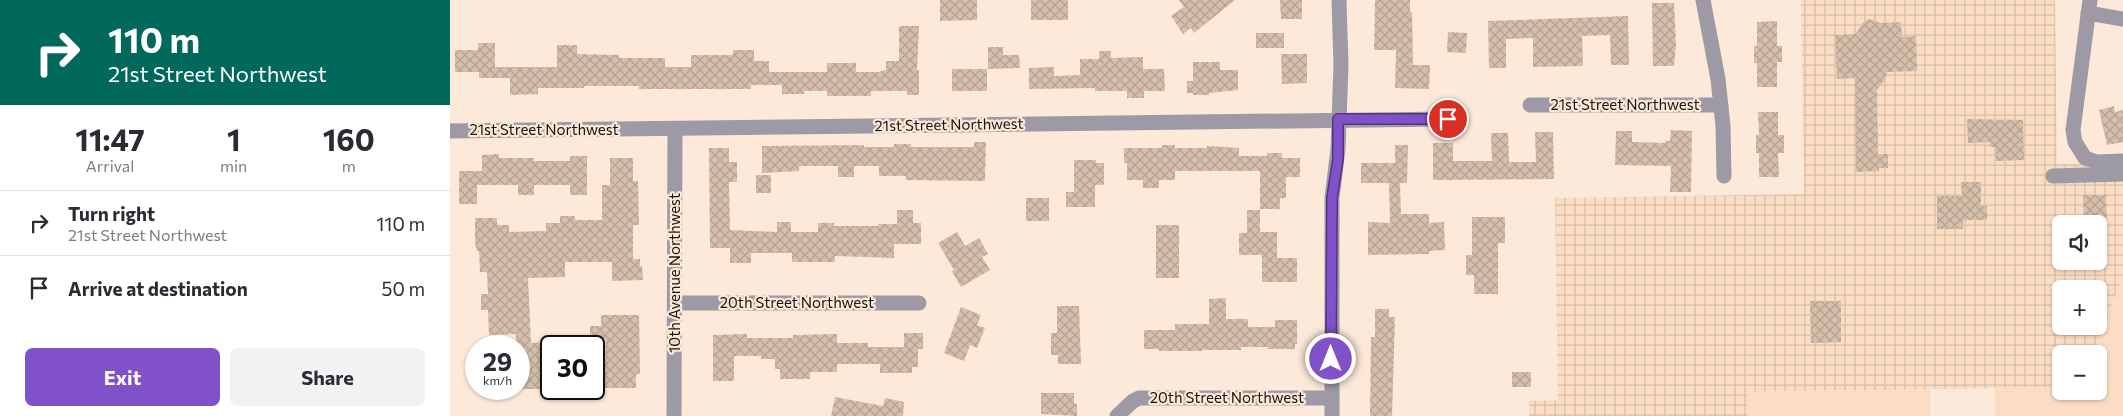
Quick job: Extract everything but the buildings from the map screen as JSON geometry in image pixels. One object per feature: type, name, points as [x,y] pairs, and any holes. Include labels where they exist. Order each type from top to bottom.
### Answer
[{"type":"street","points":[[1332,416],[1332,198],[1338,159],[1341,65],[1340,0]]},
{"type":"street","points":[[1703,0],[1714,54],[1721,105],[1724,176]]},
{"type":"street","points":[[2123,19],[2089,6],[2073,130],[2075,142],[2085,158],[2097,162],[2123,161]]},
{"type":"street","name":"21st Street Northwest","points":[[1530,105],[1721,105]]},
{"type":"street","name":"21st Street Northwest","points":[[450,131],[1448,119]]},
{"type":"street","name":"10th Avenue Northwest","points":[[674,416],[675,129]]},
{"type":"street","points":[[2052,176],[2123,174]]},
{"type":"street","name":"20th Street Northwest","points":[[674,303],[919,303]]},
{"type":"street","name":"20th Street Northwest","points":[[1121,411],[1139,398],[1332,398]]},
{"type":"shaded area","points":[[1801,0],[2055,0],[2057,164],[2123,163],[2123,275],[2107,319],[2107,280],[2052,280],[2052,335],[2101,335],[2097,345],[2052,345],[2052,387],[1747,392],[1747,416],[1529,416],[1529,401],[1558,400],[1555,198],[1804,194]]},
{"type":"shaded area","points":[[2123,275],[2123,416],[1995,416],[1995,388],[2052,387],[2052,400],[2107,400],[2107,345],[2097,345],[2101,335],[2107,335],[2107,319]]},
{"type":"shaded area","points":[[1930,389],[1930,416],[1747,416],[1747,392]]},
{"type":"route","points":[[1331,359],[1332,189],[1338,159],[1338,119],[1448,119]]}]
